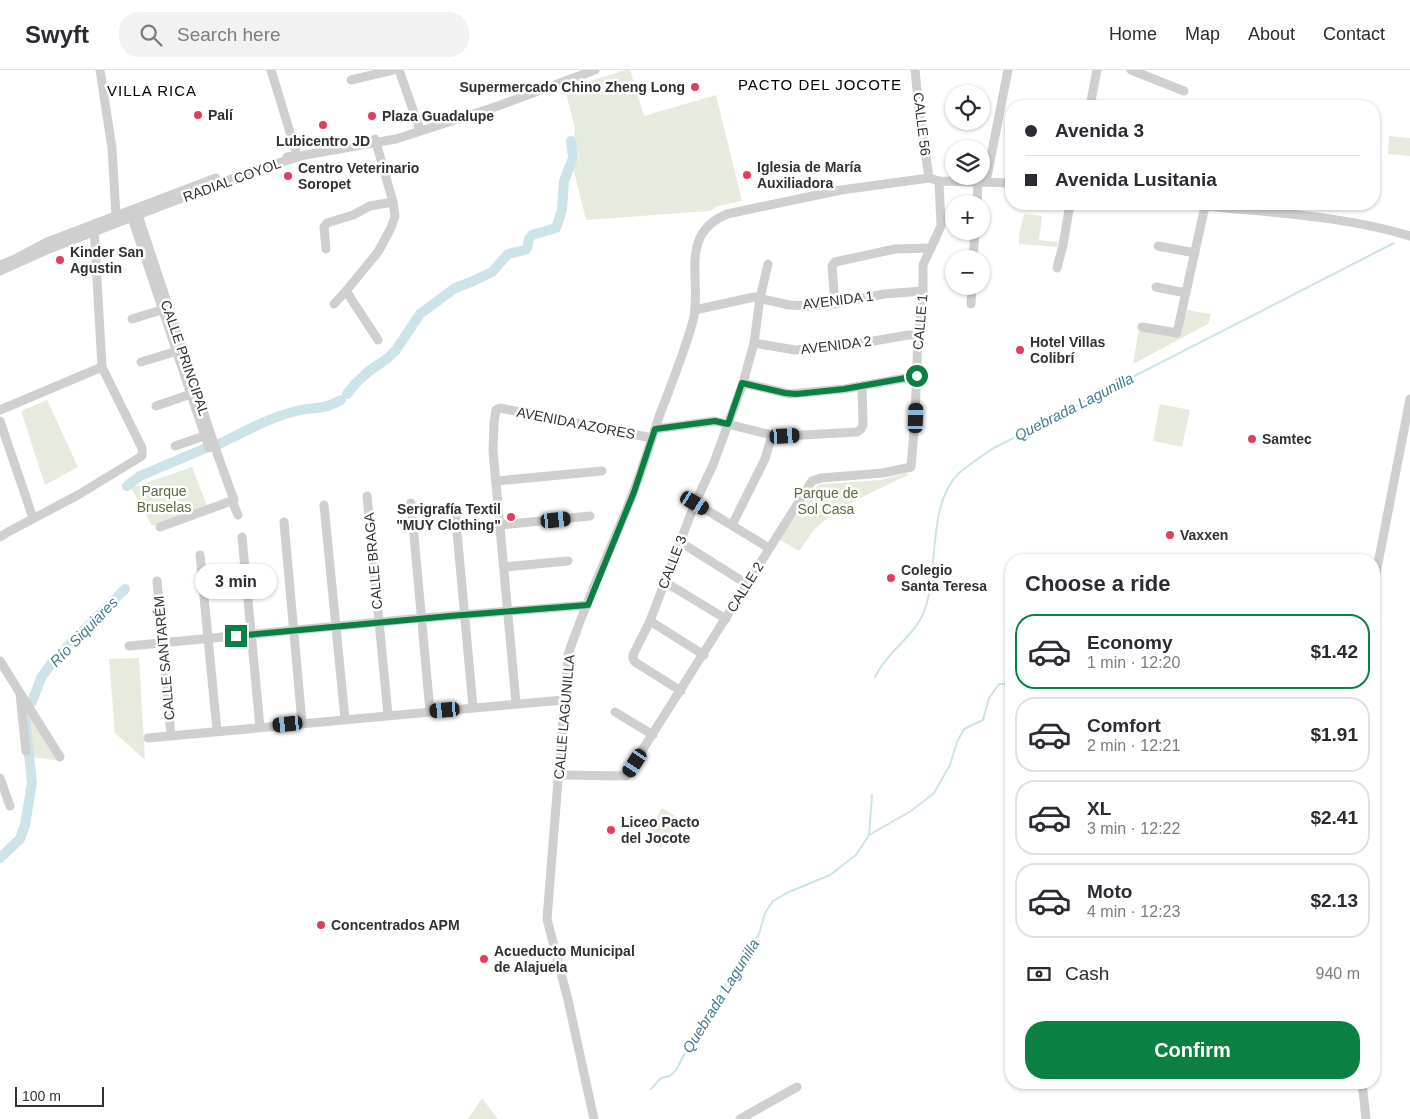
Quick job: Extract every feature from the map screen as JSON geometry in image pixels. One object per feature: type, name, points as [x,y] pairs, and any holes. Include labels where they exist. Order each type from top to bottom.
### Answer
[{"type":"street","points":[[100,70],[112,148],[116,216]]},
{"type":"street","points":[[271,70],[296,152],[294,156],[284,158],[276,163]]},
{"type":"street","points":[[351,80],[393,70]]},
{"type":"street","points":[[399,70],[420,130]]},
{"type":"street","name":"RADIAL COYOL","points":[[0,271],[116,216],[159,200],[276,163],[420,130],[595,70]]},
{"type":"street","name":"CALLE 56","points":[[916,70],[919,110],[929,178]]},
{"type":"street","points":[[990,148],[1008,70]]},
{"type":"street","points":[[1091,100],[1097,70]]},
{"type":"street","points":[[1131,70],[1184,91]]},
{"type":"street","points":[[339,150],[338,146],[364,141]]},
{"type":"street","name":"RADIAL COYOL","points":[[0,265],[47,242],[135,216],[213,183],[296,152],[364,141],[376,141]]},
{"type":"street","points":[[334,304],[378,252],[396,216],[376,141]]},
{"type":"street","points":[[319,154],[332,149],[330,146]]},
{"type":"street","name":"CALLE LAGUNILLA","points":[[594,1119],[568,1000],[547,920],[568,655],[578,625],[634,492],[684,352],[695,310],[694,263],[697,246],[705,229],[718,218],[727,214],[841,190],[929,178],[945,181]]},
{"type":"street","name":"CALLE 1","points":[[809,484],[821,478],[883,473],[911,467],[916,418],[918,334],[924,291],[923,265],[942,226],[939,181]]},
{"type":"street","name":"CALLE LAGUNILLA","points":[[990,182],[1005,183]]},
{"type":"street","points":[[135,216],[137,212],[155,205],[159,200]]},
{"type":"street","points":[[326,250],[324,227],[327,223],[353,215],[370,206],[393,202]]},
{"type":"street","points":[[1057,268],[1069,210]]},
{"type":"street","points":[[1142,327],[1177,333],[1204,210]]},
{"type":"street","points":[[1245,210],[1335,219],[1366,224],[1410,236]]},
{"type":"street","name":"CALLE PRINCIPAL","points":[[135,216],[193,393],[238,515]]},
{"type":"street","points":[[0,537],[108,478],[142,456],[142,448],[102,367],[94,228]]},
{"type":"street","points":[[1158,246],[1195,253]]},
{"type":"street","points":[[834,304],[832,266],[835,262],[895,249],[931,248]]},
{"type":"street","name":"CALLE 3","points":[[681,690],[632,659],[650,621],[695,503],[713,465],[728,424],[754,343],[760,298],[768,264]]},
{"type":"street","points":[[1156,288],[1186,293]]},
{"type":"street","points":[[346,291],[378,340]]},
{"type":"street","name":"AVENIDA 1","points":[[695,310],[754,297],[800,306],[834,304],[884,294],[924,291]]},
{"type":"street","points":[[970,304],[971,295]]},
{"type":"street","points":[[132,319],[165,309]]},
{"type":"street","name":"AVENIDA 2","points":[[754,343],[795,350],[845,346],[918,334]]},
{"type":"street","points":[[141,362],[179,350]]},
{"type":"street","points":[[0,410],[102,367]]},
{"type":"street","points":[[742,383],[790,394],[862,386],[917,376]]},
{"type":"street","points":[[655,429],[715,421],[772,435],[857,432],[863,425],[862,386]]},
{"type":"street","points":[[156,406],[193,393]]},
{"type":"street","points":[[1380,554],[1410,399]]},
{"type":"street","name":"AVENIDA AZORES","points":[[496,481],[493,437],[496,410],[500,408],[652,438]]},
{"type":"street","points":[[0,421],[34,518]]},
{"type":"street","points":[[175,446],[208,435]]},
{"type":"street","points":[[732,526],[765,459],[772,435]]},
{"type":"street","points":[[516,703],[496,481],[602,472]]},
{"type":"street","name":"CALLE 2","points":[[681,690],[809,484]]},
{"type":"street","name":"CALLE BRAGA","points":[[367,496],[388,715]]},
{"type":"street","points":[[160,527],[232,501]]},
{"type":"street","points":[[411,503],[430,711]]},
{"type":"street","points":[[695,503],[769,548]]},
{"type":"street","points":[[324,505],[345,719]]},
{"type":"street","points":[[455,510],[473,707]]},
{"type":"street","points":[[500,525],[590,516]]},
{"type":"street","points":[[284,522],[302,723]]},
{"type":"street","points":[[242,537],[260,727]]},
{"type":"street","points":[[680,542],[747,584]]},
{"type":"street","points":[[200,556],[216,731]]},
{"type":"street","points":[[504,567],[568,561]]},
{"type":"street","name":"CALLE SANTARÉM","points":[[157,581],[171,736]]},
{"type":"street","points":[[664,582],[726,619]]},
{"type":"street","points":[[129,646],[464,614],[588,605]]},
{"type":"street","points":[[650,621],[704,655]]},
{"type":"street","points":[[0,661],[60,757]]},
{"type":"street","points":[[559,775],[626,776],[681,690]]},
{"type":"street","points":[[19,691],[26,751]]},
{"type":"street","points":[[148,738],[563,700]]},
{"type":"street","points":[[614,712],[653,735]]},
{"type":"street","points":[[0,778],[10,806]]},
{"type":"street","points":[[740,1119],[797,1087]]},
{"type":"street","points":[[1363,1089],[1366,1119]]},
{"type":"green space","points":[[630,70],[644,116],[716,95],[742,201],[718,206],[710,211],[586,220],[573,167],[579,158],[574,138],[575,129],[565,89]]},
{"type":"green space","points":[[1389,136],[1410,138],[1410,156],[1388,154]]},
{"type":"green space","points":[[1024,214],[1042,216],[1039,240],[1058,242],[1057,247],[1019,244],[1019,234]]},
{"type":"green space","points":[[1187,310],[1211,314],[1208,324],[1133,364],[1139,328],[1181,337]]},
{"type":"green space","points":[[47,400],[78,467],[45,485],[21,411]]},
{"type":"green space","points":[[1160,404],[1190,410],[1182,447],[1153,441]]},
{"type":"green space","name":"Parque Bruselas","points":[[192,467],[207,506],[152,526],[131,488]]},
{"type":"green space","name":"Parque de Sol Casa","points":[[907,473],[908,475],[838,511],[814,530],[799,551],[780,540],[814,489],[820,484],[880,480]]},
{"type":"green space","points":[[139,658],[145,760],[115,733],[109,659]]},
{"type":"green space","points":[[29,712],[60,761],[32,757],[28,726]]},
{"type":"green space","points":[[662,808],[679,818],[661,848],[645,839]]},
{"type":"green space","points":[[482,1098],[498,1119],[468,1119]]},
{"type":"waterway","name":"Río Siquiares","points":[[347,394],[369,371],[396,350],[420,314],[455,288],[492,272],[508,254],[525,250],[532,235],[556,228],[562,210],[564,181],[573,158],[571,141]]},
{"type":"waterway","name":"Quebrada Lagunilla","points":[[875,677],[887,659],[921,619],[929,593],[935,538],[942,502],[949,486],[959,473],[990,450],[1394,243]]},
{"type":"waterway","name":"Río Siquiares","points":[[217,445],[275,418],[296,411],[318,408],[341,400]]},
{"type":"waterway","name":"Río Siquiares","points":[[127,486],[140,476],[206,448]]},
{"type":"waterway","name":"Río Siquiares","points":[[32,702],[41,678],[54,660],[125,589]]},
{"type":"waterway","points":[[869,835],[911,811],[934,793],[950,765],[957,742],[964,729],[983,720],[989,698],[999,684],[1005,684]]},
{"type":"waterway","name":"Río Siquiares","points":[[0,858],[20,839],[25,825],[32,783],[26,726],[27,713]]},
{"type":"waterway","name":"Quebrada Lagunilla","points":[[651,1089],[661,1078],[670,1076],[676,1070],[715,1000],[759,934],[765,913],[773,901],[789,892],[830,875],[856,855],[869,835],[872,795]]},
{"type":"place","name":"Supermercado Chino Zheng Long","points":[[695,87]]},
{"type":"place","name":"Palí","points":[[198,115]]},
{"type":"place","name":"Plaza Guadalupe","points":[[372,116]]},
{"type":"place","name":"Lubicentro JD","points":[[323,125]]},
{"type":"place","name":"Iglesia de María Auxiliadora","points":[[747,175]]},
{"type":"place","name":"Centro Veterinario Soropet","points":[[288,176]]},
{"type":"place","name":"Kinder San Agustin","points":[[60,260]]},
{"type":"place","name":"Hotel Villas Colibrí","points":[[1020,350]]},
{"type":"place","name":"Samtec","points":[[1252,439]]},
{"type":"place","name":"Serigrafía Textil \"MUY Clothing\"","points":[[511,517]]},
{"type":"place","name":"Vaxxen","points":[[1170,535]]},
{"type":"place","name":"Colegio Santa Teresa","points":[[891,578]]},
{"type":"place","name":"Liceo Pacto del Jocote","points":[[611,830]]},
{"type":"place","name":"Concentrados APM","points":[[321,925]]},
{"type":"place","name":"Acueducto Municipal de Alajuela","points":[[484,959]]},
{"type":"district","name":"PACTO DEL JOCOTE","points":[[820,85]]},
{"type":"district","name":"VILLA RICA","points":[[152,91]]},
{"type":"route","points":[[236,636],[588,605],[634,492],[655,429],[715,421],[728,424],[742,383],[796,394],[844,389],[917,376]]}]
